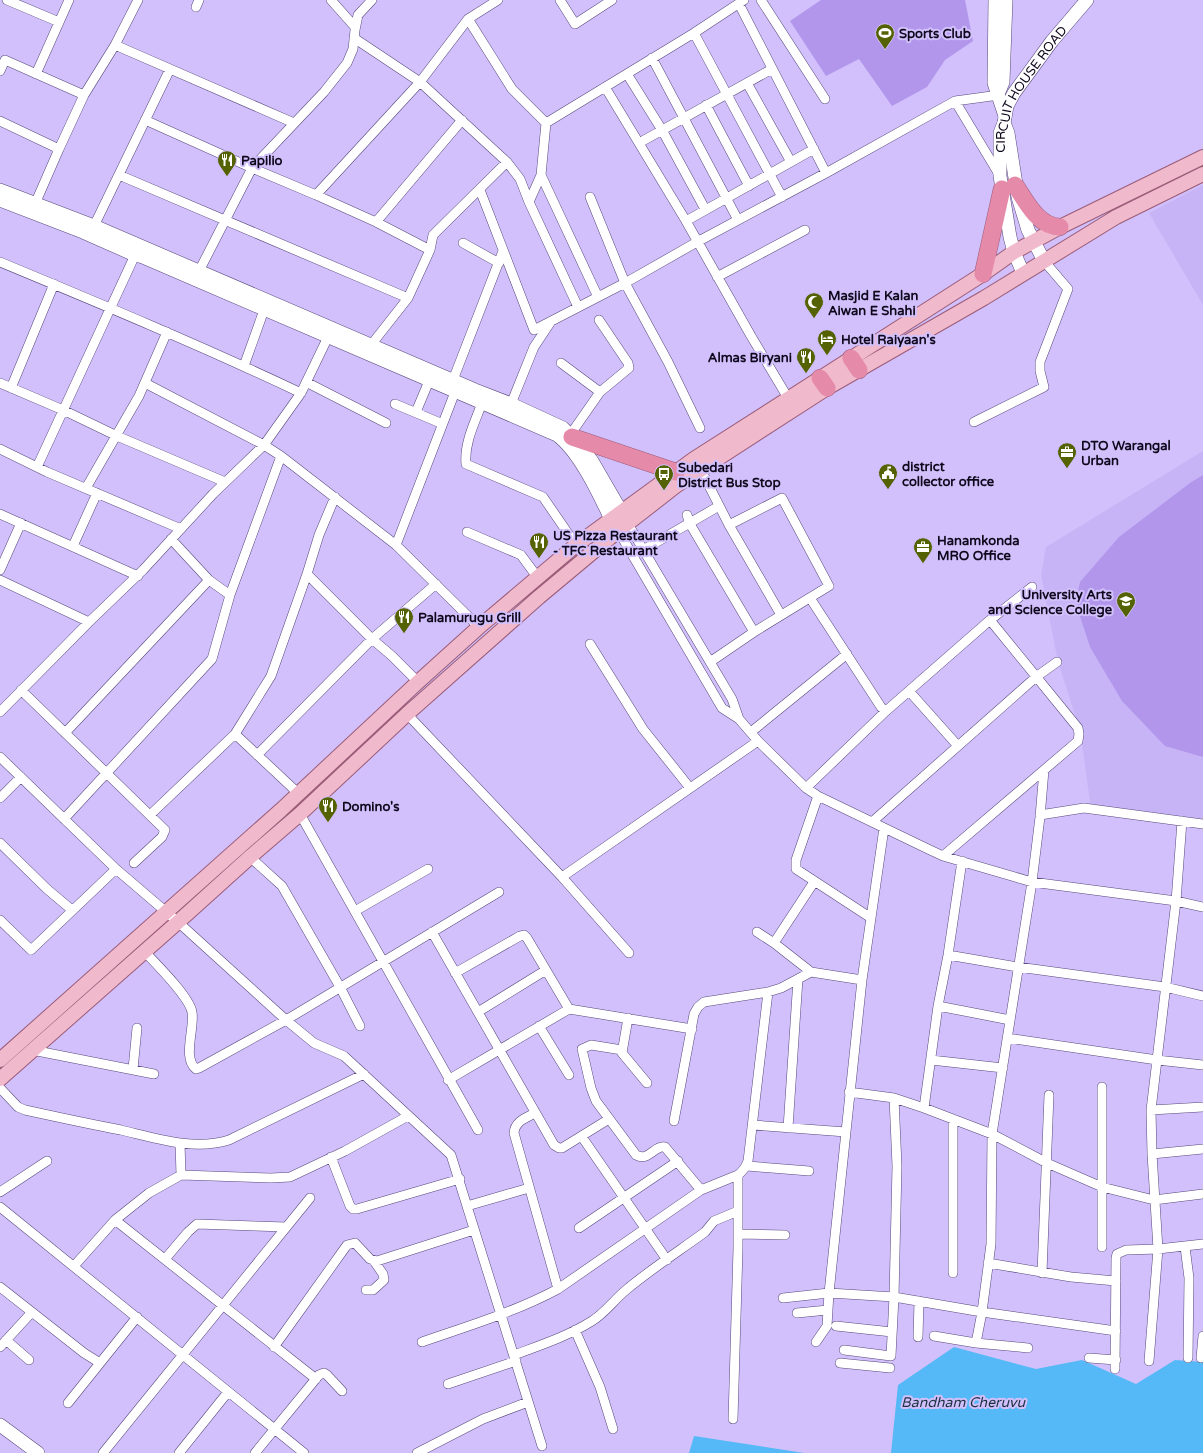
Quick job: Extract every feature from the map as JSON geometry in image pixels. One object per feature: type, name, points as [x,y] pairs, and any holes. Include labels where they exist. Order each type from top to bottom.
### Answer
[{"type":"highway","points":[[1006,183],[1037,217],[1053,227],[1060,227]]},
{"type":"highway","points":[[983,274],[1006,183]]},
{"type":"highway","points":[[571,436],[676,472]]},
{"type":"main road","points":[[0,1060],[299,794],[479,627],[576,545],[619,521],[701,470],[1014,252],[1060,227],[1203,157]]},
{"type":"main road","points":[[855,364],[978,302],[1116,217],[1203,174]]},
{"type":"main road","points":[[0,1079],[300,814],[407,714],[539,597],[619,521],[676,472],[694,458],[788,398],[824,383]]},
{"type":"street","points":[[7,0],[59,22]]},
{"type":"street","points":[[36,74],[69,0]]},
{"type":"street","points":[[35,204],[84,95],[115,46],[138,0]]},
{"type":"street","points":[[331,0],[355,27]]},
{"type":"street","points":[[197,275],[252,168],[324,92],[347,63],[353,49],[355,27],[358,15],[372,0]]},
{"type":"street","points":[[316,195],[420,82],[468,19],[498,0]]},
{"type":"street","points":[[560,0],[575,24],[612,0]]},
{"type":"street","points":[[761,0],[825,99]]},
{"type":"street","points":[[995,0],[994,83],[1008,133],[1006,183],[1010,237],[1014,252],[1023,273]]},
{"type":"street","points":[[998,95],[1003,82],[1006,0]]},
{"type":"street","name":"CIRCUIT HOUSE ROAD","points":[[1006,183],[1000,138],[1007,106],[1020,84],[1052,41],[1087,0]]},
{"type":"street","points":[[546,123],[628,74],[741,2],[772,69],[826,173]]},
{"type":"street","points":[[468,19],[512,89],[546,123]]},
{"type":"street","points":[[694,33],[782,197]]},
{"type":"street","points":[[354,38],[420,82],[507,162],[520,179],[529,202],[578,307]]},
{"type":"street","points":[[115,46],[294,123]]},
{"type":"street","points":[[652,58],[738,220]]},
{"type":"street","points":[[0,71],[5,60],[84,95]]},
{"type":"street","points":[[94,226],[170,69]]},
{"type":"street","points":[[639,143],[726,93],[772,69]]},
{"type":"street","points":[[628,74],[662,130],[705,210]]},
{"type":"street","points":[[747,83],[791,162]]},
{"type":"street","points":[[605,87],[686,221],[788,398]]},
{"type":"street","points":[[480,190],[534,330],[625,283],[955,101],[998,95]]},
{"type":"street","points":[[955,101],[1006,183],[1044,261],[1068,289],[1040,362],[1040,371],[1044,387],[974,422]]},
{"type":"street","points":[[706,105],[749,186]]},
{"type":"street","points":[[146,120],[376,222],[430,250]]},
{"type":"street","points":[[376,222],[462,120]]},
{"type":"street","points":[[0,121],[59,149]]},
{"type":"street","points":[[529,202],[541,175],[546,123]]},
{"type":"street","points":[[686,221],[814,150]]},
{"type":"street","points":[[371,345],[408,298],[430,250],[433,235],[507,162]]},
{"type":"street","points":[[119,175],[408,298]]},
{"type":"street","points":[[541,175],[598,297]]},
{"type":"street","points":[[0,190],[94,226],[197,275],[264,310],[428,381],[454,386],[511,404],[557,425],[571,436],[592,461],[619,521],[722,708],[739,719],[806,788],[818,796],[943,856],[1032,882],[1176,901],[1203,907]]},
{"type":"street","points":[[590,197],[625,283],[668,362],[700,428]]},
{"type":"street","points":[[0,200],[83,232],[135,255],[197,275],[371,345],[454,386],[482,403],[557,435],[563,439],[619,521],[643,550],[732,699],[739,719]]},
{"type":"street","points":[[717,277],[805,230]]},
{"type":"street","points":[[463,243],[499,263]]},
{"type":"street","points":[[396,545],[503,251]]},
{"type":"street","points":[[37,466],[135,255]]},
{"type":"street","points":[[0,262],[167,332],[301,393]]},
{"type":"street","points":[[11,388],[54,284]]},
{"type":"street","points":[[244,366],[264,310]]},
{"type":"street","points":[[571,436],[600,392],[629,368],[628,363],[599,320]]},
{"type":"street","points":[[511,404],[534,347],[552,321]]},
{"type":"street","points":[[86,488],[140,396],[167,332]]},
{"type":"street","points":[[0,712],[89,622],[138,576],[225,482],[264,445],[301,393],[328,337]]},
{"type":"street","points":[[561,363],[600,392]]},
{"type":"street","points":[[416,412],[428,381]]},
{"type":"street","points":[[306,382],[386,423]]},
{"type":"street","points":[[0,383],[63,410],[117,436],[225,482]]},
{"type":"street","points":[[145,383],[264,445],[281,456],[396,545],[479,627]]},
{"type":"street","points":[[482,403],[468,444],[465,457],[466,464],[543,497],[576,545]]},
{"type":"street","points":[[395,404],[438,422]]},
{"type":"street","points":[[0,449],[181,529]]},
{"type":"street","points":[[64,819],[212,659],[230,595],[281,456]]},
{"type":"street","points":[[701,470],[729,525],[781,615]]},
{"type":"street","points":[[73,546],[97,493]]},
{"type":"street","points":[[150,816],[235,734],[271,676],[307,574],[318,535],[335,497]]},
{"type":"street","points":[[710,662],[754,632],[830,586],[782,498],[729,525]]},
{"type":"street","points":[[643,550],[688,519],[719,506]]},
{"type":"street","points":[[0,514],[138,576]]},
{"type":"street","points":[[688,519],[754,632]]},
{"type":"street","points":[[0,570],[21,523]]},
{"type":"street","points":[[467,532],[521,555],[538,578]]},
{"type":"street","points":[[171,540],[209,580],[230,595]]},
{"type":"street","points":[[307,574],[372,640],[392,656],[418,682]]},
{"type":"street","points":[[0,580],[89,622]]},
{"type":"street","points":[[65,733],[209,580]]},
{"type":"street","points":[[257,755],[372,640],[436,584]]},
{"type":"street","points":[[806,788],[886,711],[990,620],[1032,587]]},
{"type":"street","points":[[810,598],[881,707],[886,711]]},
{"type":"street","points":[[943,856],[1078,740],[1080,734],[1078,728],[990,620]]},
{"type":"street","points":[[590,644],[643,729],[690,788]]},
{"type":"street","points":[[751,732],[847,654]]},
{"type":"street","points":[[872,822],[1036,677],[1057,662]]},
{"type":"street","points":[[21,690],[165,830],[162,837],[134,863]]},
{"type":"street","points":[[910,691],[958,746]]},
{"type":"street","points":[[407,714],[562,877],[629,953]]},
{"type":"street","points":[[235,734],[299,794]]},
{"type":"street","points":[[562,877],[758,740]]},
{"type":"street","points":[[0,757],[116,869],[178,922],[286,1020],[314,1043],[344,1056],[451,1155],[542,1446]]},
{"type":"street","points":[[976,1343],[982,1312],[991,1244],[992,1134],[1032,882],[1044,770]]},
{"type":"street","points":[[0,798],[21,777]]},
{"type":"street","points":[[818,796],[795,865],[796,869],[871,918]]},
{"type":"street","points":[[1040,815],[1084,808],[1203,824]]},
{"type":"street","points":[[300,814],[448,1080],[478,1130]]},
{"type":"street","points":[[1149,1361],[1158,1249],[1154,1200],[1151,1110],[1176,901],[1182,821]]},
{"type":"street","points":[[816,1342],[827,1326],[849,1092],[862,980],[884,828]]},
{"type":"street","points":[[0,843],[47,889],[72,910]]},
{"type":"street","points":[[250,857],[282,886],[340,987],[360,1026]]},
{"type":"street","points":[[924,1108],[938,1006],[948,955],[962,861]]},
{"type":"street","points":[[0,920],[31,950],[116,869]]},
{"type":"street","points":[[355,911],[428,869]]},
{"type":"street","points":[[774,942],[814,882]]},
{"type":"street","points":[[144,951],[175,986],[192,1011],[189,1059],[192,1066],[196,1069],[205,1066],[286,1020],[499,892]]},
{"type":"street","points":[[432,932],[500,1049],[535,1113],[556,1147],[562,1148],[609,1120]]},
{"type":"street","points":[[757,932],[774,942],[811,972],[862,980]]},
{"type":"street","points":[[455,973],[520,936],[524,936],[527,938],[568,1008]]},
{"type":"street","points":[[948,955],[1018,967],[1165,987],[1203,996]]},
{"type":"street","points":[[478,1012],[546,970]]},
{"type":"street","points":[[674,1121],[694,1014],[698,1007],[704,1002],[768,992],[781,988],[811,972]]},
{"type":"street","points":[[788,1128],[798,979]]},
{"type":"street","points":[[422,1342],[500,1315],[537,1300],[558,1289],[701,1190],[738,1175],[747,1166],[768,992]]},
{"type":"street","points":[[938,1006],[1010,1020]]},
{"type":"street","points":[[448,1080],[568,1008],[692,1029]]},
{"type":"street","points":[[628,1018],[622,1050],[623,1056],[647,1083]]},
{"type":"street","points":[[539,1026],[569,1075]]},
{"type":"street","points":[[132,1069],[137,1028]]},
{"type":"street","points":[[1008,1038],[1157,1060],[1203,1065]]},
{"type":"street","points":[[622,1050],[591,1045],[582,1049],[592,1094],[609,1120],[636,1155],[646,1157],[662,1146],[666,1147],[701,1190]]},
{"type":"street","points":[[32,1050],[154,1074]]},
{"type":"street","points":[[931,1060],[1002,1068]]},
{"type":"street","points":[[0,1088],[18,1107],[25,1110],[180,1143],[219,1143],[229,1140],[364,1074]]},
{"type":"street","points":[[1102,1087],[1102,1247]]},
{"type":"street","points":[[849,1092],[894,1098],[924,1108],[992,1134],[1047,1163],[1102,1187],[1154,1200],[1203,1194]]},
{"type":"street","points":[[1042,1273],[1049,1095]]},
{"type":"street","points":[[840,1363],[890,1373],[894,1297],[897,1166],[894,1098]]},
{"type":"street","points":[[1151,1110],[1203,1107]]},
{"type":"street","points":[[535,1113],[519,1122],[515,1127],[514,1133],[558,1289]]},
{"type":"street","points":[[74,1266],[115,1220],[149,1193],[181,1175],[271,1178],[290,1177],[408,1116]]},
{"type":"street","points":[[953,1119],[953,1273]]},
{"type":"street","points":[[753,1125],[846,1132]]},
{"type":"street","points":[[582,1136],[667,1260]]},
{"type":"street","points":[[180,1143],[181,1175]]},
{"type":"street","points":[[1152,1154],[1203,1148]]},
{"type":"street","points":[[331,1157],[350,1206],[353,1209],[460,1180]]},
{"type":"street","points":[[0,1192],[47,1161]]},
{"type":"street","points":[[579,1228],[678,1162]]},
{"type":"street","points":[[747,1166],[810,1171]]},
{"type":"street","points":[[733,1419],[738,1234],[738,1175]]},
{"type":"street","points":[[467,1206],[530,1188]]},
{"type":"street","points":[[103,1453],[310,1198]]},
{"type":"street","points":[[0,1207],[304,1453]]},
{"type":"street","points":[[448,1384],[515,1358],[553,1341],[599,1316],[613,1301],[628,1289],[705,1232],[714,1221],[738,1212]]},
{"type":"street","points":[[115,1220],[316,1379]]},
{"type":"street","points":[[165,1259],[188,1232],[197,1224],[286,1228]]},
{"type":"street","points":[[374,1261],[474,1230]]},
{"type":"street","points":[[738,1234],[785,1235]]},
{"type":"street","points":[[274,1346],[346,1245],[355,1243],[370,1259],[374,1261],[383,1274],[384,1280],[373,1290],[366,1290]]},
{"type":"street","points":[[1089,1358],[1115,1365],[1117,1254],[1126,1250],[1186,1247],[1203,1244]]},
{"type":"street","points":[[1186,1247],[1189,1278],[1188,1358]]},
{"type":"street","points":[[988,1263],[1071,1278],[1116,1281]]},
{"type":"street","points":[[0,1287],[84,1353],[100,1363]]},
{"type":"street","points":[[783,1298],[829,1293],[894,1297],[982,1312],[1116,1331]]},
{"type":"street","points":[[918,1337],[919,1301]]},
{"type":"street","points":[[797,1313],[828,1310]]},
{"type":"street","points":[[29,1360],[3,1344],[32,1312]]},
{"type":"street","points":[[68,1403],[137,1317]]},
{"type":"street","points":[[836,1326],[892,1332]]},
{"type":"street","points":[[575,1330],[598,1381],[613,1430]]},
{"type":"street","points":[[934,1336],[976,1343],[1028,1348]]},
{"type":"street","points":[[1202,1358],[1203,1336]]},
{"type":"street","points":[[844,1350],[891,1356]]},
{"type":"street","points":[[255,1453],[319,1375],[324,1373],[342,1391]]},
{"type":"street","points":[[179,1453],[228,1392]]},
{"type":"street","points":[[417,1453],[483,1420],[528,1402]]},
{"type":"street","points":[[0,1425],[38,1453]]},
{"type":"street","points":[[0,1435],[24,1453]]},
{"type":"shaded area","name":"Sports Club","points":[[821,0],[965,0],[973,41],[945,60],[927,87],[892,106],[859,59],[826,76],[790,21]]},
{"type":"shaded area","points":[[1203,185],[1203,305],[1149,213]]},
{"type":"shaded area","name":"University Arts and Science College","points":[[1203,451],[1203,821],[1091,809],[1080,730],[1058,662],[1041,575],[1046,547]]},
{"type":"shaded area","points":[[1203,475],[1203,757],[1165,746],[1122,701],[1090,647],[1078,610],[1077,596],[1080,582],[1119,537],[1190,483]]},
{"type":"water","name":"Bandham Cheruvu","points":[[954,1347],[1036,1369],[1082,1360],[1136,1384],[1175,1360],[1203,1362],[1203,1453],[891,1453],[898,1385]]},
{"type":"water","points":[[694,1436],[804,1453],[689,1453]]},
{"type":"place","name":"Sports Club","points":[[885,50]]},
{"type":"place","name":"Papilio","points":[[227,177]]},
{"type":"place","name":"Masjid E Kalan Aiwan E Shahi","points":[[814,319]]},
{"type":"place","name":"Hotel Raiyaan's","points":[[827,356]]},
{"type":"place","name":"Almas Biryani","points":[[806,374]]},
{"type":"place","name":"DTO Warangal Urban","points":[[1067,469]]},
{"type":"place","name":"district collector office","points":[[888,490]]},
{"type":"place","name":"Subedari District Bus Stop","points":[[664,491]]},
{"type":"place","name":"US Pizza Restaurant - TFC Restaurant","points":[[539,559]]},
{"type":"place","name":"Hanamkonda MRO Office","points":[[923,564]]},
{"type":"place","name":"University Arts and Science College","points":[[1126,618]]},
{"type":"place","name":"Palamurugu Grill","points":[[404,634]]},
{"type":"place","name":"Domino's","points":[[328,823]]}]
